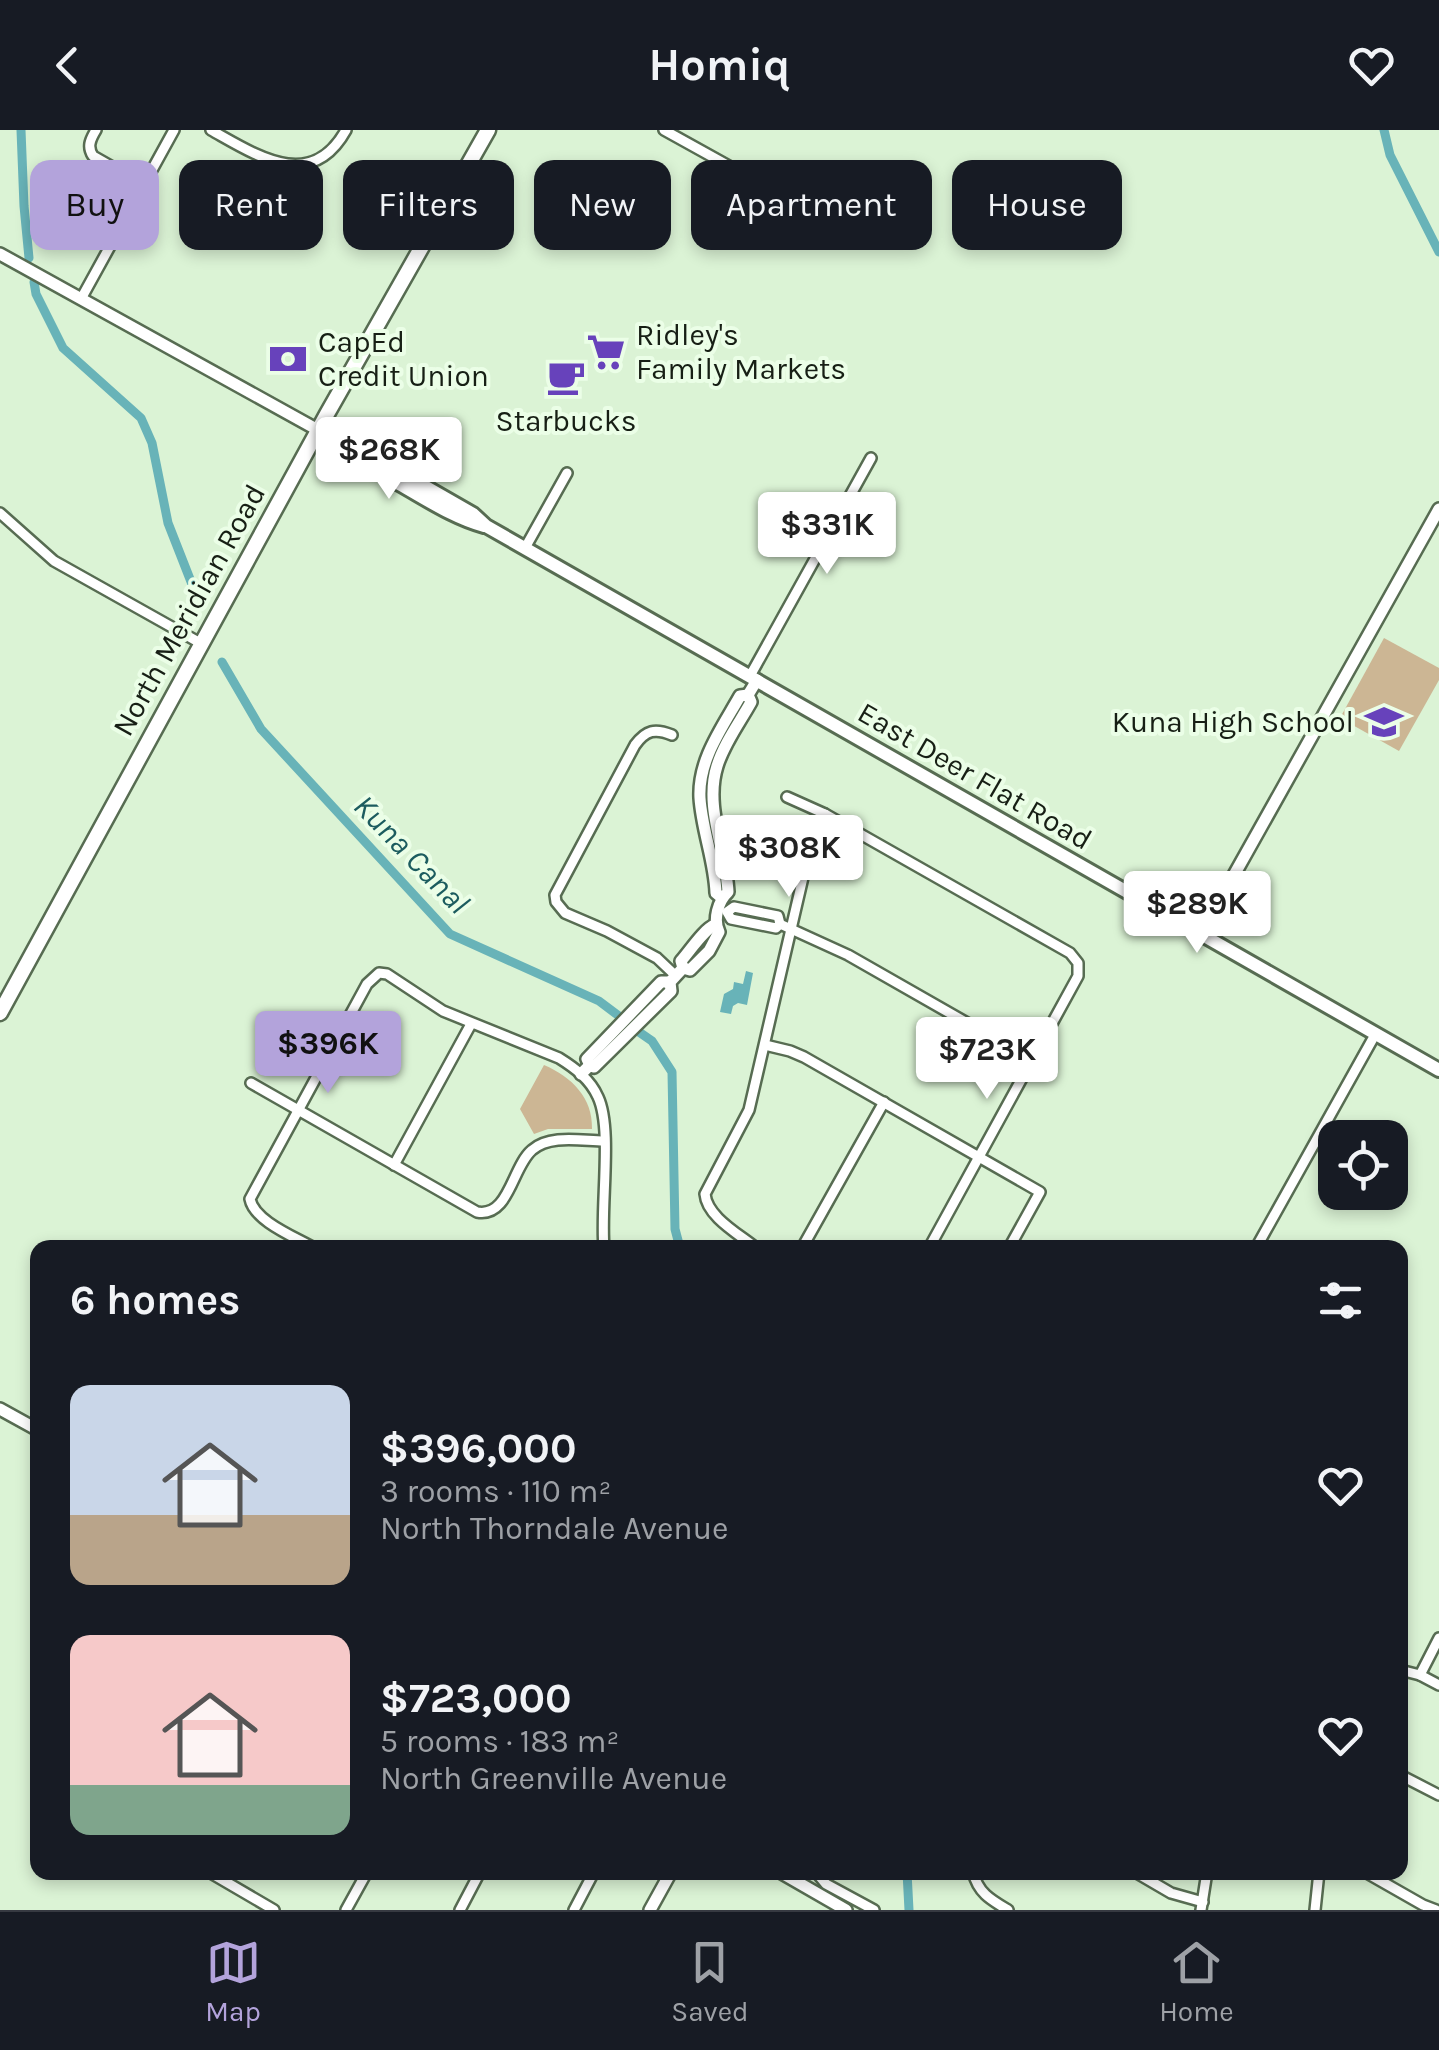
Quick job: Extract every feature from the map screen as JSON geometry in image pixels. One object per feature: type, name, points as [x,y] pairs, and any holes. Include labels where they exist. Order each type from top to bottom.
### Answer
[{"type":"main road","name":"North Meridian Road","points":[[0,1013],[318,430],[488,130]]},
{"type":"main road","name":"East Deer Flat Road","points":[[318,430],[337,436],[473,514],[486,526],[1439,1070]]},
{"type":"street","points":[[96,130],[89,150],[100,160]]},
{"type":"street","points":[[157,160],[174,130]]},
{"type":"street","points":[[211,130],[263,159],[283,165],[305,164],[326,154],[346,130]]},
{"type":"street","points":[[664,130],[718,160]]},
{"type":"street","points":[[81,299],[108,250]]},
{"type":"street","name":"East Deer Flat Road","points":[[0,254],[318,430]]},
{"type":"street","points":[[871,458],[753,678],[748,695],[740,696],[704,766],[702,810],[716,893],[731,919],[776,928],[786,926],[848,956],[1032,1060]]},
{"type":"street","points":[[525,548],[568,474]]},
{"type":"street","points":[[1201,934],[1439,509]]},
{"type":"street","points":[[0,513],[54,561],[202,644]]},
{"type":"street","points":[[672,735],[660,730],[642,736],[556,888],[556,902],[566,912],[656,958],[676,975]]},
{"type":"street","points":[[787,798],[825,814],[1070,953],[1078,963],[1078,976],[934,1240]]},
{"type":"street","points":[[746,1240],[710,1210],[704,1199],[749,1110],[765,1046],[786,926],[810,843],[825,814]]},
{"type":"street","points":[[604,1240],[604,1122],[600,1099],[586,1069],[587,1059],[661,982],[676,975],[681,961],[708,927],[715,924],[723,906]]},
{"type":"street","points":[[300,1240],[258,1216],[250,1205],[252,1194],[367,984],[379,974],[387,974],[423,999],[471,1024],[586,1069]]},
{"type":"street","points":[[394,1165],[471,1024]]},
{"type":"street","points":[[1260,1240],[1376,1033]]},
{"type":"street","points":[[765,1046],[797,1054],[1040,1192],[1013,1240]]},
{"type":"street","points":[[251,1083],[478,1212],[491,1214],[500,1206],[533,1149],[558,1140],[604,1141]]},
{"type":"street","points":[[806,1240],[884,1102]]},
{"type":"street","points":[[0,1408],[30,1425]]},
{"type":"street","points":[[1420,1674],[1439,1638]]},
{"type":"street","points":[[1408,1672],[1439,1685]]},
{"type":"street","points":[[1408,1778],[1439,1795]]},
{"type":"street","points":[[223,1880],[274,1910]]},
{"type":"street","points":[[346,1910],[363,1880]]},
{"type":"street","points":[[460,1910],[476,1880]]},
{"type":"street","points":[[574,1910],[590,1880]]},
{"type":"street","points":[[650,1910],[667,1880]]},
{"type":"street","points":[[794,1880],[846,1910]]},
{"type":"street","points":[[823,1880],[874,1910]]},
{"type":"street","points":[[975,1880],[986,1896],[1008,1910]]},
{"type":"street","points":[[1149,1880],[1202,1906],[1206,1880]]},
{"type":"street","points":[[1315,1910],[1317,1880]]},
{"type":"street","points":[[1379,1880],[1436,1910]]},
{"type":"shaded area","points":[[1384,638],[1439,668],[1439,680],[1399,751],[1340,718]]},
{"type":"shaded area","points":[[544,1065],[563,1076],[585,1098],[592,1129],[548,1129],[534,1134],[520,1109]]},
{"type":"water","points":[[746,971],[753,973],[747,1005],[738,1003],[731,1014],[720,1012],[724,994],[733,989],[734,982],[743,984]]},
{"type":"waterway","name":"Kuna Canal","points":[[21,130],[29,258]]},
{"type":"waterway","points":[[1384,130],[1390,155],[1439,252]]},
{"type":"waterway","name":"Kuna Canal","points":[[34,282],[63,348],[141,418],[152,443],[168,523],[197,597]]},
{"type":"waterway","name":"Kuna Canal","points":[[222,662],[261,729],[450,934],[599,1001],[619,1016]]},
{"type":"waterway","name":"Kuna Canal","points":[[639,1032],[652,1041],[672,1072],[678,1240]]},
{"type":"waterway","name":"Kuna Canal","points":[[907,1880],[909,1910]]},
{"type":"place","name":"Ridley's Family Markets","points":[[606,352]]},
{"type":"place","name":"CapEd Credit Union","points":[[288,359]]},
{"type":"place","name":"Starbucks","points":[[566,377]]},
{"type":"place","name":"Kuna High School","points":[[1384,722]]}]
